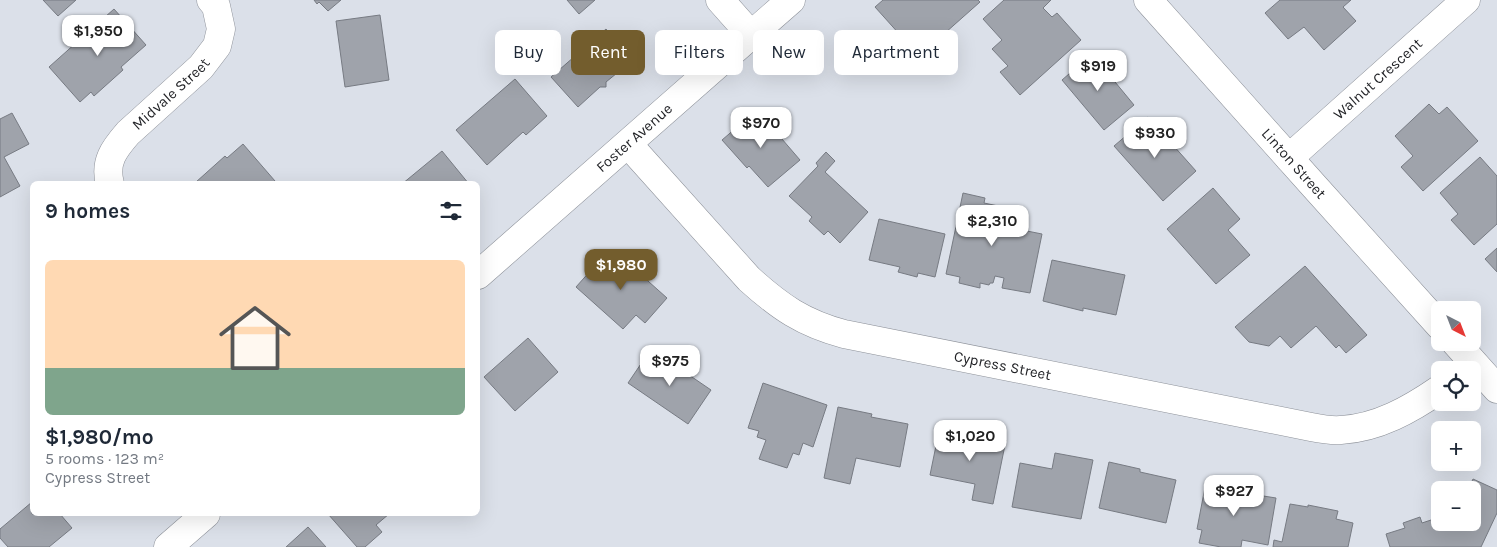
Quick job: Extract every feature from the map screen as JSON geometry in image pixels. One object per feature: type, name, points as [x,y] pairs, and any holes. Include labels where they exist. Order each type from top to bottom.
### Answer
[{"type":"street","name":"Midvale Street","points":[[109,181],[109,161],[119,143],[200,67],[217,46],[220,29],[216,6],[211,0]]},
{"type":"street","points":[[720,0],[751,35]]},
{"type":"street","name":"Foster Avenue","points":[[480,273],[791,0]]},
{"type":"street","name":"Linton Street","points":[[1148,0],[1431,316]]},
{"type":"street","name":"Walnut Crescent","points":[[1289,158],[1466,0]]},
{"type":"street","name":"Cypress Street","points":[[628,144],[749,279],[787,311],[825,329],[1328,430],[1356,428],[1385,420],[1431,395]]},
{"type":"street","points":[[1463,358],[1497,389]]},
{"type":"street","points":[[168,547],[204,516]]},
{"type":"building","points":[[43,0],[76,0],[58,16]]},
{"type":"building","points":[[314,0],[341,0],[328,11],[319,2],[317,4]]},
{"type":"building","points":[[567,0],[595,0],[579,14]]},
{"type":"building","points":[[883,0],[978,0],[980,2],[948,30],[896,30],[875,7]]},
{"type":"building","points":[[1004,0],[1051,0],[1043,8],[1052,17],[1057,13],[1081,40],[1020,95],[1000,72],[1008,66],[992,49],[1002,40],[983,19]]},
{"type":"building","points":[[1280,0],[1351,0],[1343,7],[1356,21],[1324,50],[1304,27],[1288,39],[1265,13]]},
{"type":"building","points":[[114,9],[146,45],[121,67],[123,70],[94,96],[91,92],[80,102],[49,67]]},
{"type":"building","points":[[380,15],[389,80],[345,87],[336,21]]},
{"type":"building","points":[[1092,54],[1134,105],[1104,130],[1062,80]]},
{"type":"building","points":[[571,60],[571,75],[615,75],[606,82],[606,87],[600,87],[578,107],[551,77],[553,75],[561,75],[561,68]]},
{"type":"building","points":[[515,79],[547,116],[526,135],[523,132],[487,165],[456,130]]},
{"type":"building","points":[[1429,104],[1439,114],[1447,107],[1478,141],[1423,191],[1401,167],[1413,156],[1395,136]]},
{"type":"building","points":[[757,110],[800,160],[768,187],[749,166],[747,168],[722,140]]},
{"type":"building","points":[[12,113],[29,144],[4,157],[20,186],[0,197],[0,119]]},
{"type":"building","points":[[1148,117],[1196,171],[1163,201],[1114,146]]},
{"type":"building","points":[[243,144],[275,181],[197,181],[225,156],[227,158]]},
{"type":"building","points":[[442,151],[467,181],[406,181]]},
{"type":"building","points":[[826,152],[835,161],[825,172],[868,212],[840,243],[828,231],[824,235],[809,221],[812,217],[789,196],[818,166],[816,163]]},
{"type":"building","points":[[1480,157],[1497,176],[1497,224],[1474,245],[1451,220],[1458,214],[1440,193]]},
{"type":"building","points":[[1213,188],[1240,219],[1228,230],[1250,255],[1216,284],[1167,229]]},
{"type":"building","points":[[963,193],[985,198],[984,203],[1003,207],[1000,217],[1024,222],[1022,230],[1042,234],[1030,293],[1002,288],[1004,278],[995,276],[993,283],[989,285],[980,283],[980,288],[959,283],[960,277],[946,274]]},
{"type":"building","points":[[879,219],[945,234],[935,277],[918,273],[917,277],[898,272],[900,267],[869,260]]},
{"type":"building","points":[[1497,248],[1497,272],[1485,259]]},
{"type":"building","points":[[609,250],[628,267],[630,265],[667,298],[645,323],[636,315],[623,329],[576,287]]},
{"type":"building","points":[[1052,260],[1125,275],[1116,315],[1083,308],[1083,311],[1043,301]]},
{"type":"building","points":[[1305,266],[1367,335],[1346,353],[1339,345],[1336,348],[1316,326],[1291,348],[1280,336],[1269,346],[1249,342],[1235,327]]},
{"type":"building","points":[[528,338],[558,372],[515,411],[484,377]]},
{"type":"building","points":[[651,349],[711,390],[688,424],[628,383]]},
{"type":"building","points":[[763,383],[827,405],[813,447],[803,443],[799,455],[793,453],[787,468],[759,459],[766,440],[757,437],[759,431],[748,428]]},
{"type":"building","points":[[838,407],[872,414],[871,417],[908,424],[900,467],[856,458],[850,484],[824,478]]},
{"type":"building","points":[[939,431],[976,438],[977,435],[1006,440],[993,504],[972,500],[975,484],[930,475]]},
{"type":"building","points":[[1055,453],[1093,460],[1081,519],[1012,507],[1020,463],[1052,469]]},
{"type":"building","points":[[1109,462],[1140,469],[1140,472],[1176,480],[1166,523],[1099,508]]},
{"type":"building","points":[[1206,482],[1239,488],[1238,492],[1276,498],[1268,545],[1242,540],[1241,547],[1221,547],[1199,543],[1202,530],[1197,529]]},
{"type":"building","points":[[1481,483],[1497,490],[1497,513],[1481,547],[1390,547],[1386,534],[1405,528],[1403,523],[1420,517],[1422,523],[1431,520],[1431,531],[1481,531]]},
{"type":"building","points":[[30,504],[30,516],[62,516],[72,528],[49,547],[8,547],[0,538],[0,529]]},
{"type":"building","points":[[1290,504],[1308,507],[1308,505],[1338,511],[1336,519],[1353,523],[1348,547],[1273,547],[1274,540],[1282,542]]},
{"type":"building","points":[[330,516],[387,516],[376,525],[382,532],[365,547],[357,547]]},
{"type":"building","points":[[308,527],[326,547],[286,547]]}]
